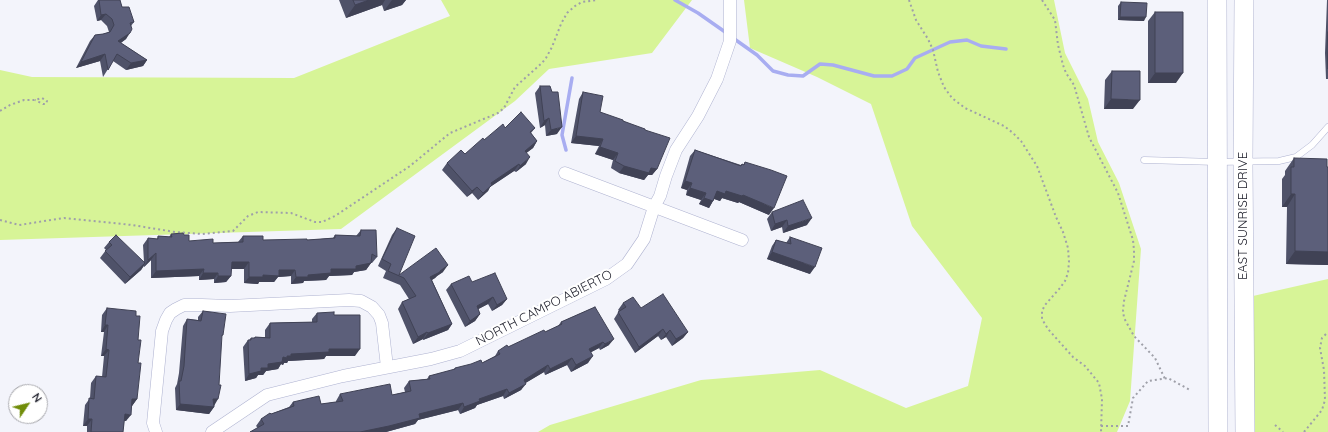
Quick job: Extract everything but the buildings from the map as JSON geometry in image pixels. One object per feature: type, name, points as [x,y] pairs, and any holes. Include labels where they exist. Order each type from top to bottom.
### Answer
[{"type":"main road","name":"EAST SUNRISE DRIVE","points":[[1217,0],[1218,432]]},
{"type":"main road","name":"EAST SUNRISE DRIVE","points":[[1244,0],[1243,162],[1245,432]]},
{"type":"street","name":"NORTH CAMPO ABIERTO","points":[[212,432],[267,395],[336,378],[430,359],[460,351],[606,279],[627,264],[644,240],[654,207],[660,196],[676,150],[698,116],[717,79],[730,41],[730,0]]},
{"type":"street","points":[[565,173],[742,240]]},
{"type":"street","points":[[155,428],[162,331],[170,313],[171,306],[230,306],[349,300],[374,304],[382,322],[388,367]]},
{"type":"lane","points":[[1144,160],[1217,162],[1279,161],[1296,157],[1312,145],[1328,127]]},
{"type":"path","points":[[0,220],[19,225],[64,218],[202,234],[233,231],[248,216],[258,212],[291,213],[315,222],[322,222],[335,216],[410,166],[450,134],[498,113],[504,108],[515,87],[546,58],[567,13],[582,2],[598,0]]},
{"type":"path","points":[[909,0],[916,20],[933,50],[938,72],[944,87],[952,98],[965,108],[1004,126],[1013,133],[1021,141],[1037,166],[1063,232],[1068,248],[1069,262],[1068,273],[1065,281],[1045,305],[1042,311],[1042,319],[1048,329],[1074,357],[1085,366],[1099,383],[1102,399],[1101,432]]},
{"type":"path","points":[[1042,0],[1055,20],[1058,45],[1063,65],[1066,73],[1074,85],[1089,137],[1118,193],[1133,240],[1134,261],[1124,301],[1124,318],[1134,336],[1155,358],[1165,379]]},
{"type":"path","points":[[0,111],[10,105],[24,100],[35,100],[42,98],[46,99],[47,101],[46,104],[43,104],[35,100]]},
{"type":"path","points":[[1304,432],[1322,410],[1326,400],[1320,348],[1322,338],[1328,332]]},
{"type":"path","points":[[1101,426],[1128,426],[1133,398],[1148,381],[1168,378],[1190,390]]},
{"type":"path","points":[[1275,425],[1283,432]]},
{"type":"green space","points":[[441,0],[692,0],[652,53],[549,69],[515,101],[341,229],[0,240],[0,70],[32,77],[294,78],[450,16]]},
{"type":"green space","points":[[744,0],[1054,0],[1065,53],[1088,99],[1098,142],[1119,183],[1141,249],[1130,401],[1117,432],[538,432],[550,425],[701,380],[820,370],[906,408],[968,386],[982,318],[912,226],[871,104],[817,77],[750,48]]},
{"type":"green space","points":[[1328,279],[1328,432],[1254,432],[1253,296]]},
{"type":"waterway","points":[[675,0],[698,13],[728,34]]},
{"type":"waterway","points":[[733,38],[757,55],[773,71],[788,75],[803,76],[820,64],[833,65],[874,76],[892,76],[907,69],[915,58],[950,42],[967,40],[981,46],[1006,49]]},
{"type":"waterway","points":[[566,150],[562,135],[572,78]]}]
